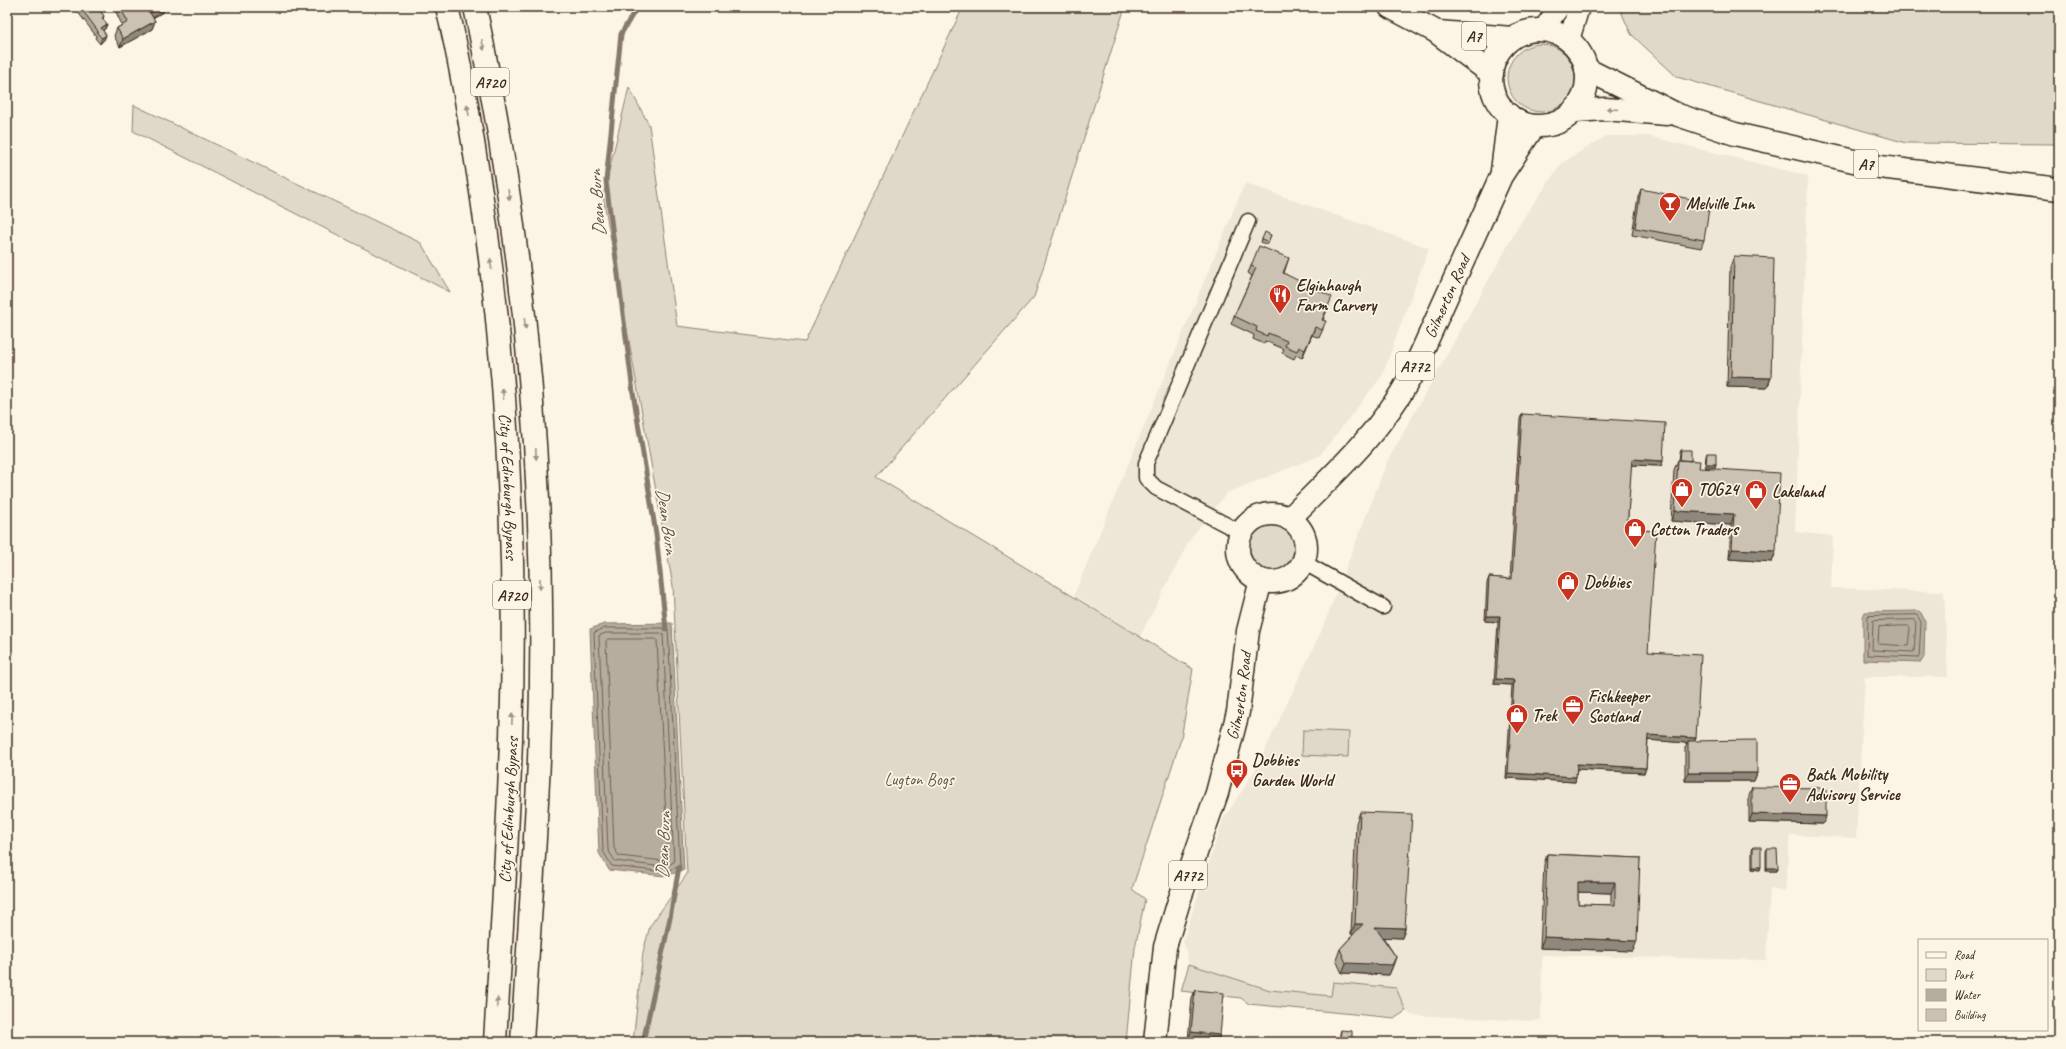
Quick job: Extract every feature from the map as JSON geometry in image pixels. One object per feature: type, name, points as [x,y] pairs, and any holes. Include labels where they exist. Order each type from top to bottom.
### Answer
[{"type":"main road","name":"City of Edinburgh Bypass","points":[[447,7],[463,86],[490,251],[507,442],[512,545],[512,738],[495,1042]]},
{"type":"main road","name":"City of Edinburgh Bypass","points":[[475,7],[488,70],[515,239],[525,322],[536,444],[540,593],[539,753],[522,1042]]},
{"type":"main road","name":"A7","points":[[1390,7],[1435,31],[1492,74]]},
{"type":"main road","points":[[1543,30],[1559,7]]},
{"type":"main road","points":[[1569,40],[1579,7]]},
{"type":"main road","points":[[1543,30],[1557,33],[1569,40],[1580,53],[1586,69],[1588,80],[1582,102],[1574,111],[1556,123],[1534,126],[1521,122],[1509,115],[1501,107],[1495,96],[1492,85],[1494,61],[1501,48],[1512,38],[1527,32],[1543,30]]},
{"type":"main road","name":"A7","points":[[1435,31],[1512,38]]},
{"type":"main road","name":"A7","points":[[1586,69],[1678,115],[1735,134],[1880,168],[2059,189]]},
{"type":"main road","name":"A7","points":[[1574,111],[1604,109],[1678,115]]},
{"type":"main road","name":"Gilmerton Road","points":[[1501,176],[1509,115]]},
{"type":"main road","name":"Gilmerton Road","points":[[1289,519],[1375,431],[1396,404],[1410,378],[1501,176],[1534,126]]},
{"type":"main road","points":[[1279,515],[1289,519],[1303,533],[1306,552],[1303,562],[1290,577],[1281,581],[1261,580],[1251,575],[1243,566],[1239,556],[1238,544],[1242,533],[1248,524],[1262,516],[1279,515]]},
{"type":"main road","name":"Gilmerton Road","points":[[1155,1042],[1166,947],[1179,901],[1217,793],[1238,712],[1248,631],[1261,580]]},
{"type":"street","points":[[1242,533],[1156,488],[1146,478],[1146,463],[1248,221]]},
{"type":"street","points":[[1303,562],[1383,607]]},
{"type":"shaded area","points":[[1606,136],[1648,136],[1808,176],[1795,532],[1833,536],[1831,588],[1944,592],[1948,677],[1865,677],[1856,838],[1790,835],[1785,891],[1770,888],[1766,960],[1542,955],[1541,1020],[1531,1021],[1411,1015],[1406,1011],[1396,988],[1333,982],[1331,996],[1270,990],[1189,964],[1183,940],[1223,820],[1256,769],[1321,632],[1387,462],[1522,220],[1562,163]]},
{"type":"shaded area","points":[[1245,183],[1429,248],[1382,376],[1319,456],[1227,493],[1192,536],[1140,636],[1074,595]]},
{"type":"green space","name":"Lugton Bogs","points":[[963,7],[1125,7],[1034,297],[876,477],[1193,669],[1181,739],[1132,889],[1145,899],[1135,948],[1126,1042],[633,1042],[643,952],[650,926],[687,874],[673,586],[603,196],[629,87],[649,125],[677,326],[805,342]]},
{"type":"green space","points":[[1619,7],[2059,7],[2059,144],[1906,143],[1677,77],[1631,34]]},
{"type":"green space","points":[[1541,44],[1554,47],[1565,54],[1572,65],[1575,78],[1572,91],[1565,102],[1554,109],[1541,112],[1528,109],[1517,102],[1510,91],[1507,78],[1510,65],[1517,54],[1528,47]]},
{"type":"green space","points":[[134,105],[421,243],[450,292],[133,131]]},
{"type":"green space","points":[[1277,525],[1289,531],[1294,539],[1294,557],[1289,565],[1281,570],[1267,571],[1255,565],[1250,557],[1249,543],[1255,531],[1263,526]]},
{"type":"green space","points":[[1303,730],[1349,732],[1348,757],[1302,755]]},
{"type":"green space","points":[[1189,964],[1270,990],[1331,996],[1333,982],[1396,988],[1406,1011],[1395,1018],[1249,1004],[1241,998],[1181,991]]},
{"type":"water","points":[[1920,611],[1925,621],[1924,657],[1921,662],[1863,660],[1863,617],[1865,612]]},
{"type":"water","points":[[672,623],[684,870],[665,876],[609,870],[599,853],[590,629],[604,624]]},
{"type":"building","points":[[80,7],[97,7],[104,16],[102,18],[107,24],[101,28],[106,35],[102,38],[97,33],[98,31]]},
{"type":"building","points":[[120,7],[162,7],[150,13],[155,21],[123,39],[117,28],[128,22]]},
{"type":"building","name":"Melville Inn","points":[[1641,189],[1710,203],[1704,240],[1635,228]]},
{"type":"building","points":[[1265,232],[1271,235],[1268,242],[1262,239]]},
{"type":"building","name":"Elginhaugh Farm Carvery","points":[[1259,246],[1289,258],[1283,273],[1332,297],[1322,320],[1326,321],[1322,330],[1315,327],[1305,350],[1299,347],[1297,351],[1285,346],[1287,341],[1268,333],[1267,336],[1256,331],[1257,327],[1234,316],[1256,268],[1251,266]]},
{"type":"building","points":[[1734,256],[1774,258],[1771,378],[1731,377]]},
{"type":"building","name":"Dobbies","points":[[1522,414],[1665,423],[1663,461],[1632,459],[1627,529],[1656,531],[1648,652],[1701,655],[1696,738],[1648,735],[1646,768],[1577,764],[1576,777],[1508,773],[1514,680],[1496,679],[1500,616],[1487,616],[1489,577],[1512,579]]},
{"type":"building","points":[[1681,450],[1691,450],[1691,461],[1680,460]]},
{"type":"building","points":[[1707,453],[1716,453],[1716,464],[1706,464]]},
{"type":"building","points":[[1678,460],[1700,461],[1699,468],[1780,473],[1776,551],[1732,549],[1734,514],[1675,511]]},
{"type":"building","points":[[1757,740],[1757,773],[1688,773],[1688,741]]},
{"type":"building","points":[[1752,787],[1826,788],[1826,816],[1752,814]]},
{"type":"building","points":[[1360,812],[1412,814],[1405,928],[1375,927],[1396,957],[1392,965],[1346,963],[1340,949],[1363,924],[1355,924]]},
{"type":"building","points":[[1753,847],[1761,847],[1761,867],[1753,867]]},
{"type":"building","points":[[1767,849],[1777,849],[1778,868],[1767,868]]},
{"type":"building","points":[[1547,854],[1640,858],[1637,941],[1544,937]],"holes":[[[1578,882],[1615,882],[1615,905],[1578,904]]]},
{"type":"building","points":[[1195,990],[1224,993],[1220,1035],[1191,1032]]},
{"type":"building","points":[[1341,1030],[1352,1031],[1352,1042],[1340,1042]]},
{"type":"building","points":[[1572,1040],[1580,1040],[1580,1042],[1572,1042]]},
{"type":"waterway","name":"Dean Burn","points":[[637,7],[621,34],[606,181],[633,392],[656,534],[666,629]]},
{"type":"waterway","name":"Dean Burn","points":[[643,1042],[670,918],[679,867]]},
{"type":"place","name":"Melville Inn","points":[[1670,222]]},
{"type":"place","name":"Elginhaugh Farm Carvery","points":[[1280,314]]},
{"type":"place","name":"TOG24","points":[[1682,508]]},
{"type":"place","name":"Lakeland","points":[[1756,510]]},
{"type":"place","name":"Cotton Traders","points":[[1635,548]]},
{"type":"place","name":"Dobbies","points":[[1568,602]]},
{"type":"place","name":"Fishkeeper Scotland","points":[[1573,726]]},
{"type":"place","name":"Trek","points":[[1517,734]]},
{"type":"place","name":"Dobbies Garden World","points":[[1237,790]]},
{"type":"place","name":"Bath Mobility Advisory Service","points":[[1790,804]]}]
